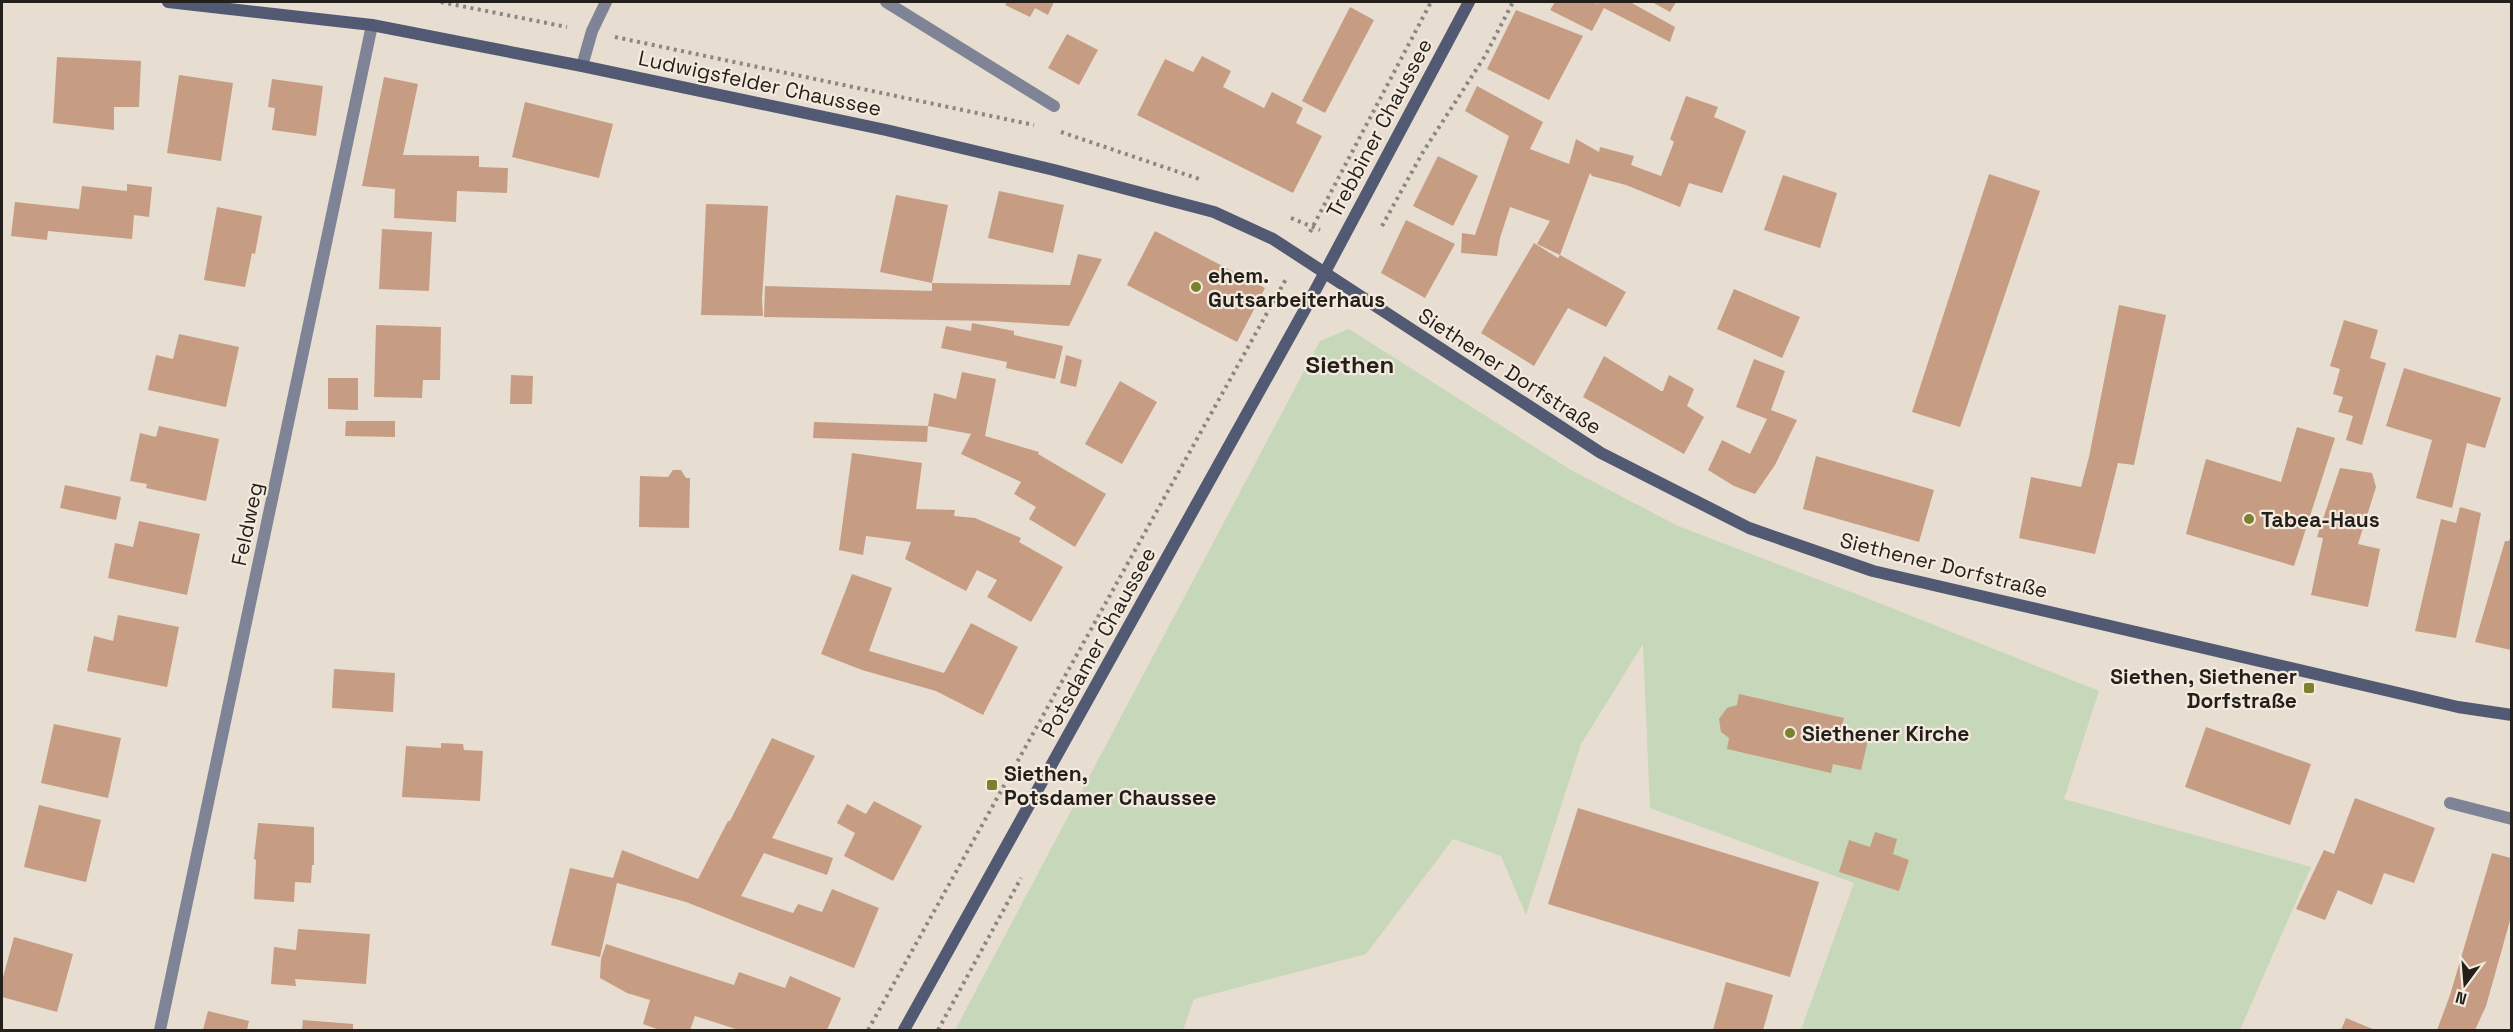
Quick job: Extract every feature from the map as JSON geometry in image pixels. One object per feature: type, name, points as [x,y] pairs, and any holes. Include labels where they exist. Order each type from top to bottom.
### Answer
[{"type":"main road","name":"Ludwigsfelder Chaussee","points":[[168,2],[372,25],[582,66],[886,130],[1214,212],[1273,239],[1324,273]]},
{"type":"main road","name":"Trebbiner Chaussee","points":[[1324,273],[1469,2]]},
{"type":"main road","name":"Siethener Dorfstraße","points":[[1324,273],[1601,453],[1749,528],[1873,571],[2458,707],[2511,715]]},
{"type":"main road","name":"Potsdamer Chaussee","points":[[904,1030],[1324,273]]},
{"type":"street","points":[[582,66],[592,31],[606,2]]},
{"type":"street","points":[[886,2],[1053,106]]},
{"type":"street","name":"Feldweg","points":[[160,1030],[372,25]]},
{"type":"street","points":[[2450,803],[2511,819]]},
{"type":"path","points":[[441,2],[592,31]]},
{"type":"path","points":[[868,1030],[1299,256],[1431,2]]},
{"type":"path","points":[[1378,233],[1423,152],[1485,56],[1513,2]]},
{"type":"green space","points":[[1349,329],[1571,470],[1678,526],[2099,691],[2064,799],[2311,867],[2240,1030],[1801,1030],[1854,883],[1650,808],[1643,644],[1581,744],[1526,915],[1501,856],[1453,839],[1366,954],[1194,999],[1183,1030],[955,1030],[1320,341]]},
{"type":"building","points":[[1007,2],[1054,2],[1048,15],[1035,8],[1030,17],[1005,5]]},
{"type":"building","points":[[1555,2],[1592,2],[1600,5],[1594,2],[1630,2],[1675,27],[1670,42],[1604,8],[1592,31],[1550,10]]},
{"type":"building","points":[[1652,2],[1676,2],[1670,12]]},
{"type":"building","points":[[1350,7],[1374,20],[1325,113],[1302,101]]},
{"type":"building","points":[[1516,10],[1583,36],[1549,100],[1487,69]]},
{"type":"building","points":[[1067,34],[1098,50],[1079,85],[1048,68]]},
{"type":"building","points":[[1202,56],[1231,71],[1223,87],[1264,108],[1272,92],[1303,108],[1296,123],[1322,136],[1293,193],[1137,115],[1165,59],[1193,72]]},
{"type":"building","points":[[57,57],[141,61],[139,107],[114,107],[114,130],[53,123]]},
{"type":"building","points":[[179,75],[233,83],[221,161],[167,153]]},
{"type":"building","points":[[384,77],[418,84],[403,155],[479,156],[479,167],[508,168],[507,193],[457,191],[456,222],[394,218],[395,189],[362,186]]},
{"type":"building","points":[[272,79],[323,86],[316,136],[272,130],[275,108],[268,107]]},
{"type":"building","points":[[1477,86],[1543,122],[1530,149],[1569,164],[1576,139],[1599,152],[1600,147],[1634,156],[1631,165],[1661,176],[1674,142],[1670,139],[1686,96],[1718,107],[1714,117],[1746,131],[1722,193],[1689,183],[1680,207],[1626,185],[1592,176],[1590,173],[1560,255],[1537,244],[1550,221],[1510,207],[1497,256],[1461,253],[1462,233],[1475,235],[1509,136],[1465,111]]},
{"type":"building","points":[[525,102],[613,124],[599,178],[512,157]]},
{"type":"building","points":[[1438,156],[1478,176],[1453,226],[1413,206]]},
{"type":"building","points":[[1989,174],[2040,191],[1960,427],[1912,412]]},
{"type":"building","points":[[1783,175],[1837,193],[1820,248],[1764,230]]},
{"type":"building","points":[[127,184],[152,187],[149,217],[134,215],[132,239],[48,231],[47,240],[11,236],[15,202],[79,209],[82,186],[127,191]]},
{"type":"building","points":[[999,191],[1064,205],[1053,253],[988,238]]},
{"type":"building","points":[[896,195],[948,205],[932,283],[880,272]]},
{"type":"building","points":[[706,204],[768,206],[763,316],[701,315]]},
{"type":"building","points":[[217,207],[262,216],[255,254],[252,253],[245,287],[204,280]]},
{"type":"building","points":[[1406,220],[1455,244],[1425,298],[1381,273]]},
{"type":"building","points":[[382,229],[432,232],[429,291],[379,289]]},
{"type":"building","name":"ehem. Gutsarbeiterhaus","points":[[1155,231],[1265,288],[1237,342],[1127,285]]},
{"type":"building","points":[[1534,243],[1558,258],[1560,255],[1626,292],[1606,327],[1568,308],[1534,366],[1481,333]]},
{"type":"building","points":[[1078,254],[1102,259],[1069,326],[993,321],[764,317],[765,286],[932,291],[932,283],[1070,285]]},
{"type":"building","points":[[1734,289],[1800,317],[1782,358],[1717,329]]},
{"type":"building","points":[[2119,305],[2166,315],[2134,465],[2118,463],[2095,554],[2019,538],[2031,477],[2081,487]]},
{"type":"building","points":[[2344,320],[2378,330],[2370,358],[2386,363],[2362,445],[2346,440],[2353,416],[2338,412],[2343,397],[2333,394],[2340,369],[2330,366]]},
{"type":"building","points":[[972,323],[1014,331],[1014,335],[1063,346],[1055,379],[1006,368],[1007,362],[941,348],[946,326],[971,331]]},
{"type":"building","points":[[376,325],[441,327],[440,380],[423,380],[422,398],[374,397]]},
{"type":"building","points":[[179,334],[239,347],[226,407],[148,390],[156,355],[173,359]]},
{"type":"building","points":[[1066,355],[1082,360],[1076,387],[1060,383]]},
{"type":"building","points":[[1604,356],[1661,391],[1669,375],[1694,389],[1687,406],[1704,417],[1684,454],[1583,397]]},
{"type":"building","points":[[1754,359],[1785,371],[1771,410],[1797,420],[1775,465],[1755,494],[1734,486],[1708,470],[1722,440],[1750,454],[1767,419],[1736,407]]},
{"type":"building","points":[[2404,368],[2501,398],[2485,448],[2467,443],[2452,508],[2416,498],[2432,440],[2386,426]]},
{"type":"building","points":[[962,372],[996,379],[985,436],[1039,452],[1038,454],[1106,494],[1075,547],[1029,519],[1036,507],[1014,494],[1021,482],[961,454],[971,434],[928,426],[934,393],[956,399]]},
{"type":"building","points":[[511,375],[533,376],[532,404],[510,404]]},
{"type":"building","points":[[328,378],[358,378],[358,410],[328,409]]},
{"type":"building","points":[[1120,381],[1157,402],[1122,464],[1085,444]]},
{"type":"building","points":[[346,421],[395,421],[395,437],[345,436]]},
{"type":"building","points":[[814,422],[928,426],[927,442],[813,438]]},
{"type":"building","points":[[159,426],[219,439],[206,501],[146,488],[147,484],[130,481],[140,433],[156,437]]},
{"type":"building","name":"Tabea-Haus","points":[[2297,427],[2335,438],[2294,566],[2186,534],[2206,459],[2281,482]]},
{"type":"building","points":[[852,453],[922,463],[916,509],[955,510],[954,516],[975,518],[1021,538],[1019,542],[1063,567],[1031,622],[987,597],[997,580],[977,570],[966,591],[905,559],[911,542],[866,536],[863,555],[839,550]]},
{"type":"building","points":[[1816,456],[1934,490],[1919,542],[1803,509]]},
{"type":"building","points":[[2340,468],[2372,473],[2376,487],[2358,544],[2380,549],[2368,607],[2311,595],[2323,538],[2317,537]]},
{"type":"building","points":[[673,470],[681,470],[686,478],[690,478],[689,528],[639,527],[640,476],[668,477]]},
{"type":"building","points":[[65,485],[121,497],[116,520],[60,508]]},
{"type":"building","points":[[2460,507],[2481,513],[2456,638],[2415,631],[2441,519],[2456,523]]},
{"type":"building","points":[[139,521],[200,534],[187,595],[108,578],[115,543],[133,547]]},
{"type":"building","points":[[2511,535],[2511,650],[2475,642],[2505,541],[2509,541]]},
{"type":"building","points":[[852,574],[892,588],[869,651],[944,673],[971,623],[1018,647],[983,715],[936,691],[862,670],[821,654]]},
{"type":"building","points":[[118,615],[179,627],[167,687],[87,671],[94,636],[113,641]]},
{"type":"building","points":[[334,669],[395,673],[393,712],[332,708]]},
{"type":"building","name":"Siethener Kirche","points":[[1739,694],[1844,718],[1841,729],[1869,736],[1861,770],[1833,764],[1831,773],[1727,749],[1729,738],[1721,732],[1719,719],[1727,708],[1737,705]]},
{"type":"building","points":[[54,724],[121,738],[108,798],[41,783]]},
{"type":"building","points":[[2206,727],[2311,764],[2290,825],[2185,787]]},
{"type":"building","points":[[772,738],[815,756],[772,838],[833,858],[827,875],[764,853],[741,896],[793,913],[798,904],[822,912],[832,889],[879,908],[854,968],[686,902],[617,883],[600,957],[551,945],[570,868],[613,878],[622,850],[698,879]]},
{"type":"building","points":[[441,743],[463,744],[464,750],[483,751],[480,801],[402,797],[406,746],[441,748]]},
{"type":"building","points":[[2355,798],[2435,828],[2414,883],[2384,873],[2372,905],[2338,890],[2325,920],[2296,909],[2324,850],[2334,854]]},
{"type":"building","points":[[874,801],[922,826],[893,881],[844,856],[855,833],[837,823],[847,804],[866,814]]},
{"type":"building","points":[[39,805],[101,820],[86,882],[24,867]]},
{"type":"building","points":[[1578,808],[1819,882],[1790,977],[1548,904]]},
{"type":"building","points":[[258,823],[314,827],[314,865],[312,865],[311,883],[295,882],[294,902],[254,899],[256,860],[254,859]]},
{"type":"building","points":[[1875,832],[1897,839],[1893,854],[1909,860],[1899,891],[1839,872],[1849,840],[1870,847]]},
{"type":"building","points":[[2492,853],[2511,858],[2511,917],[2486,1006],[2475,1030],[2437,1030],[2450,995]]},
{"type":"building","points":[[298,929],[370,934],[366,984],[295,979],[296,986],[271,984],[274,947],[296,950]]},
{"type":"building","points":[[14,937],[73,954],[57,1012],[2,997],[2,981]]},
{"type":"building","points":[[606,944],[734,985],[739,972],[785,988],[790,976],[841,998],[827,1030],[739,1030],[695,1016],[690,1030],[660,1030],[643,1024],[650,1000],[627,993],[600,978],[601,959]]},
{"type":"building","points":[[1726,982],[1773,995],[1763,1030],[1713,1030]]},
{"type":"building","points":[[208,1011],[249,1021],[247,1030],[203,1030]]},
{"type":"building","points":[[2346,1018],[2375,1030],[2341,1030]]},
{"type":"building","points":[[303,1020],[353,1024],[353,1030],[302,1030]]},
{"type":"place","name":"ehem. Gutsarbeiterhaus","points":[[1196,287]]},
{"type":"place","name":"Tabea-Haus","points":[[2249,519]]},
{"type":"place","name":"Siethen, Siethener Dorfstraße","points":[[2309,688]]},
{"type":"place","name":"Siethener Kirche","points":[[1790,733]]},
{"type":"place","name":"Siethen, Potsdamer Chaussee","points":[[992,785]]},
{"type":"district","name":"Siethen","points":[[1350,364]]}]
